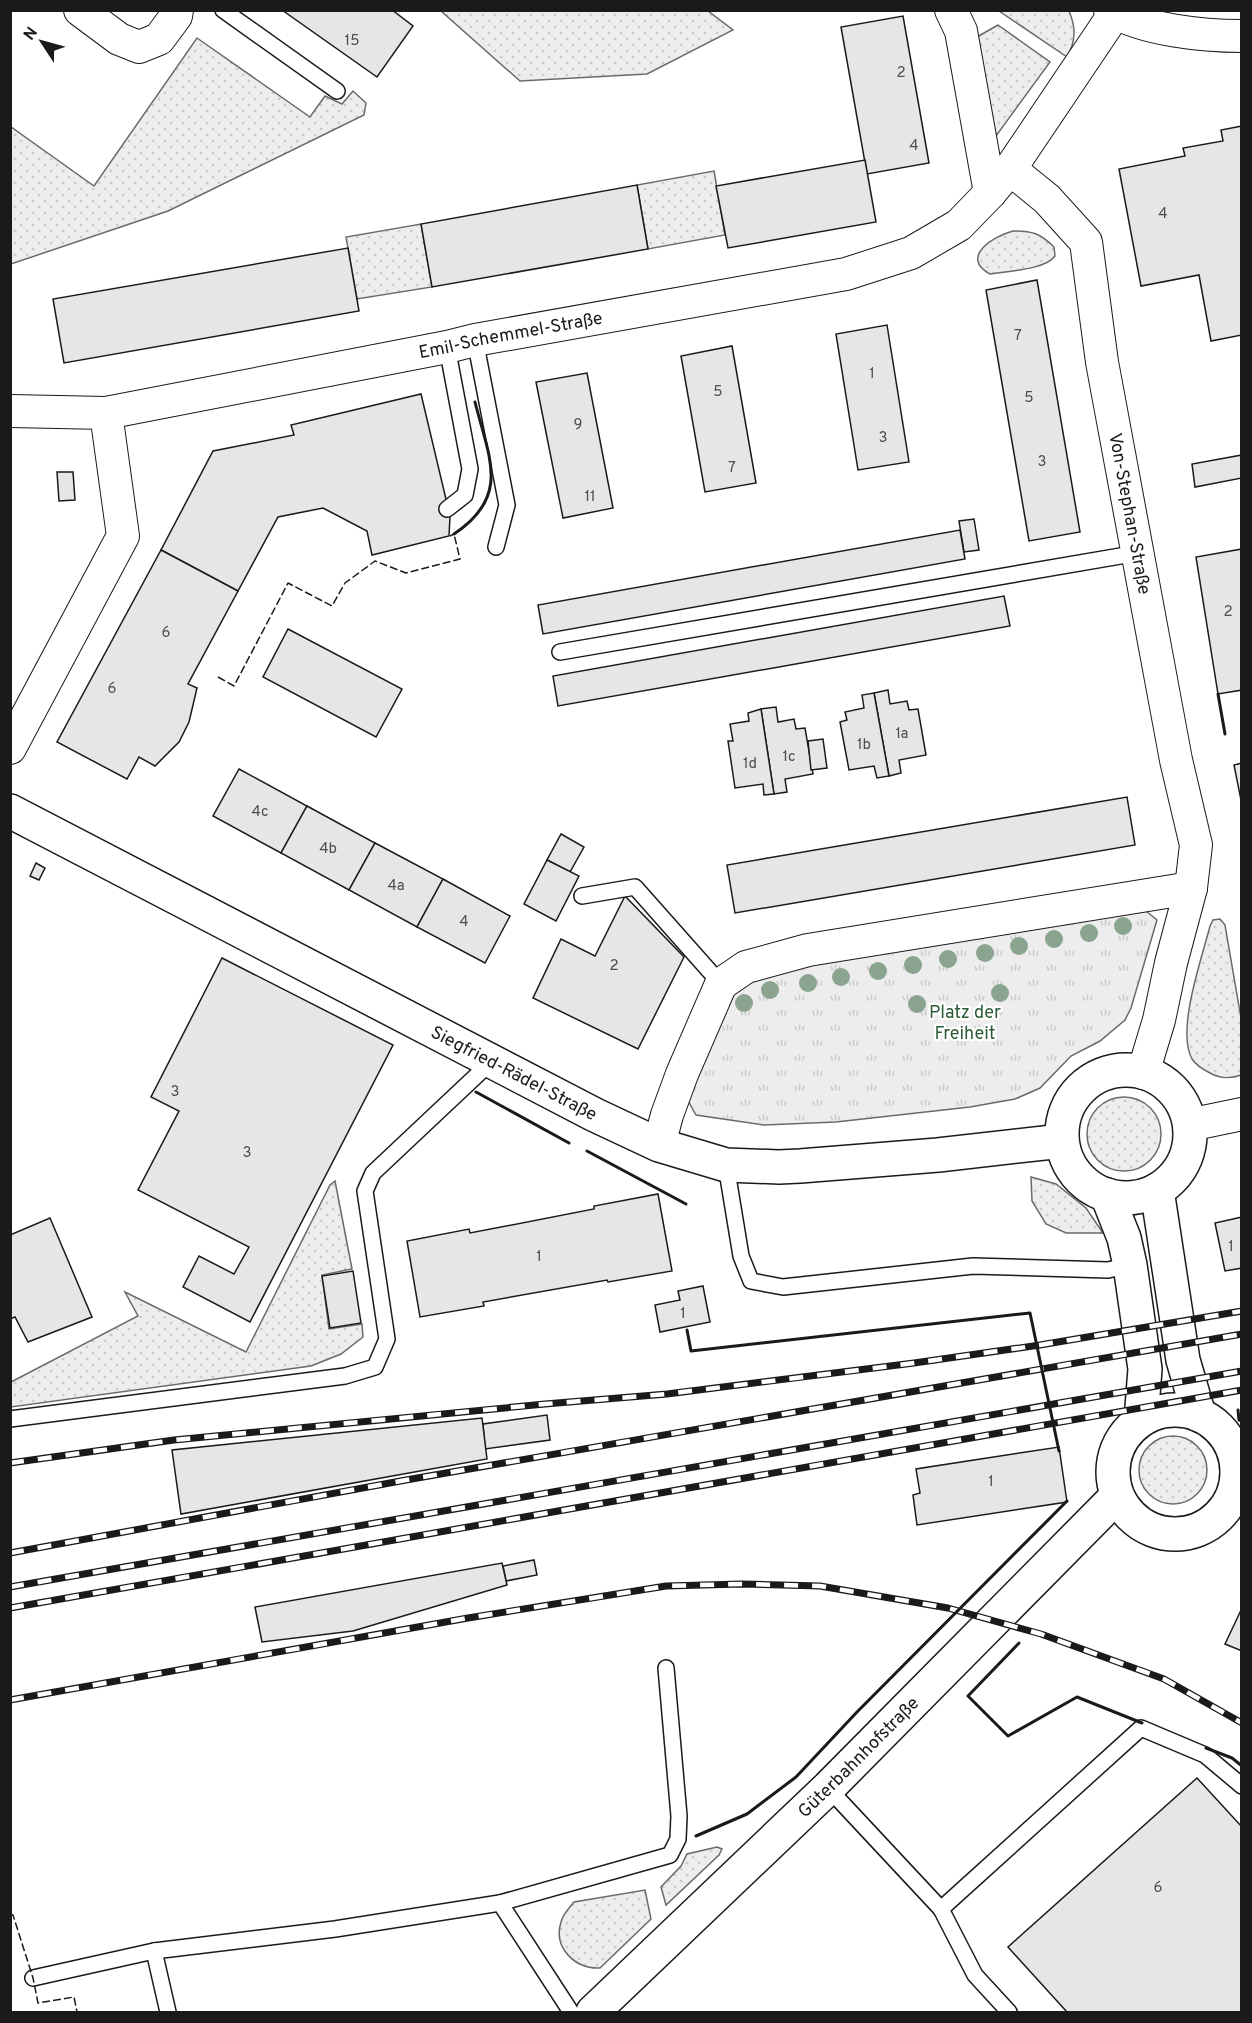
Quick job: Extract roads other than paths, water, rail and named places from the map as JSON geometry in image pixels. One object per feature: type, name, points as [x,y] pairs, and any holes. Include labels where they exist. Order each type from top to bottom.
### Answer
[{"type":"street","points":[[80,10],[119,39],[139,47],[159,39],[176,16],[177,10]]},
{"type":"street","points":[[951,10],[961,31],[1000,181]]},
{"type":"street","points":[[1113,12],[1153,26],[1204,35],[1242,36]]},
{"type":"street","name":"Emil-Schemmel-Straße","points":[[10,411],[106,413],[461,344],[846,274],[911,254],[958,225],[1000,181],[1113,12]]},
{"type":"street","name":"Von-Stephan-Straße","points":[[1000,181],[1047,199],[1086,242],[1102,362],[1176,760],[1196,845],[1191,888]]},
{"type":"street","points":[[10,748],[123,536],[106,413]]},
{"type":"street","name":"Siegfried-Rädel-Straße","points":[[10,811],[595,1115],[659,1145],[726,1165],[779,1167],[938,1155],[1062,1141]]},
{"type":"street","points":[[659,1145],[682,1074],[721,984],[746,967],[808,950],[1191,888],[1159,1020],[1143,1073]]},
{"type":"street","points":[[1127,1070],[1143,1073],[1164,1083],[1174,1092],[1180,1102],[1189,1125],[1190,1137],[1183,1162],[1176,1173],[1157,1190],[1133,1198],[1120,1198],[1095,1191],[1076,1175],[1064,1153],[1062,1141],[1066,1110],[1084,1086],[1097,1077],[1112,1072],[1127,1070]]},
{"type":"street","points":[[1189,1125],[1242,1114]]},
{"type":"street","points":[[1157,1190],[1183,1360],[1199,1415]]},
{"type":"street","points":[[1107,1195],[1124,1238],[1130,1265],[1145,1369],[1141,1420]]},
{"type":"street","points":[[1169,1410],[1199,1415],[1221,1431],[1229,1443],[1234,1455],[1239,1484],[1220,1514],[1206,1526],[1190,1532],[1172,1534],[1154,1531],[1139,1523],[1125,1510],[1117,1496],[1113,1480],[1113,1463],[1118,1447],[1127,1432],[1154,1413],[1169,1410]]},
{"type":"street","name":"Güterbahnhofstraße","points":[[593,2013],[828,1788],[1117,1496]]},
{"type":"lane","points":[[223,10],[338,91]]},
{"type":"lane","points":[[447,509],[465,495],[471,469],[461,344]]},
{"type":"lane","points":[[461,344],[507,506],[496,547]]},
{"type":"lane","points":[[560,652],[1138,553]]},
{"type":"lane","points":[[582,896],[635,888],[721,984]]},
{"type":"lane","points":[[10,1419],[345,1376],[375,1367],[387,1339],[387,1333],[365,1191],[374,1173],[492,1061]]},
{"type":"lane","points":[[726,1165],[741,1256],[751,1281],[783,1287],[973,1266],[1108,1270],[1130,1265]]},
{"type":"lane","points":[[33,1978],[154,1951],[335,1929],[500,1903],[670,1855],[678,1839],[679,1816],[666,1668]]},
{"type":"lane","points":[[941,1909],[1141,1728],[1204,1755],[1242,1786]]},
{"type":"lane","points":[[828,1788],[941,1909],[975,1975],[1009,2013]]},
{"type":"lane","points":[[500,1903],[571,2013]]},
{"type":"lane","points":[[154,1951],[168,2013]]},
{"type":"railway","points":[[10,1463],[174,1440],[667,1394],[1040,1345],[1242,1311]]},
{"type":"railway","points":[[10,1553],[406,1480],[1242,1334]]},
{"type":"railway","points":[[10,1587],[1242,1371]]},
{"type":"railway","points":[[10,1608],[1242,1390]]},
{"type":"railway","points":[[10,1700],[468,1618],[666,1586],[742,1584],[820,1586],[948,1608],[1041,1634],[1164,1679],[1242,1723]]},
{"type":"park label","name":"Platz der Freiheit","points":[[965,1022]]}]
